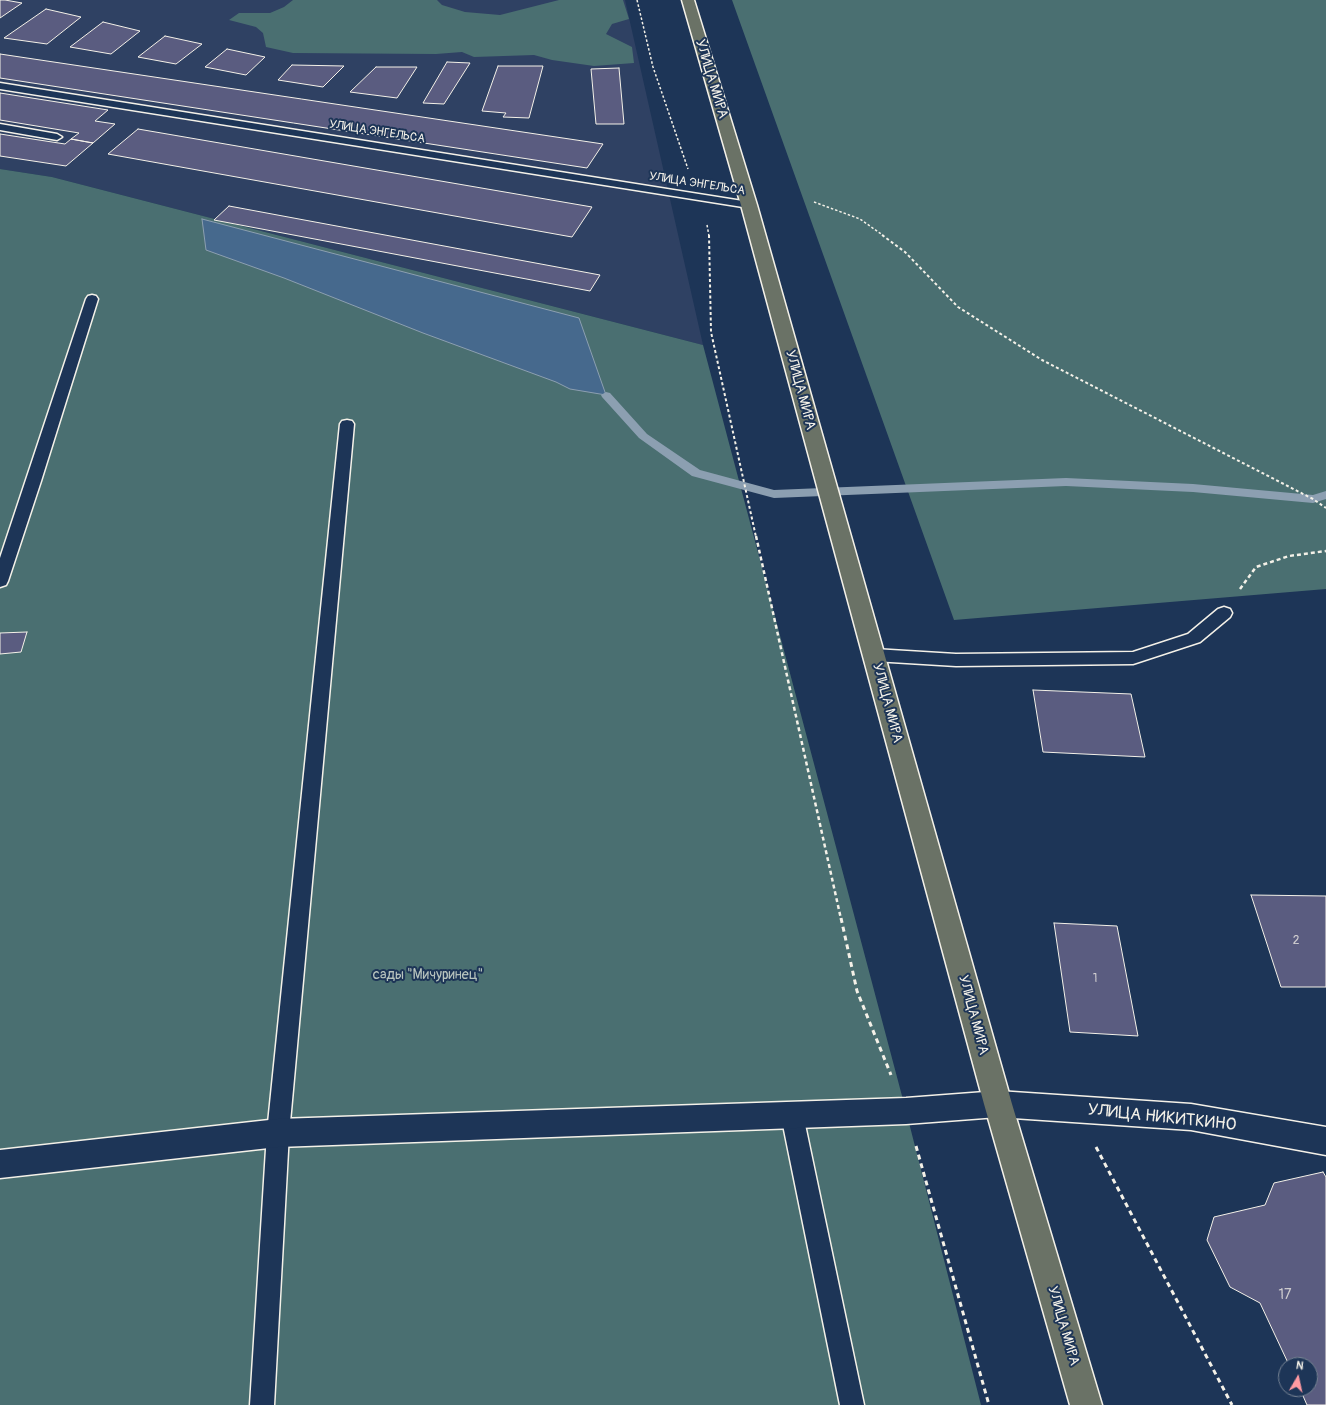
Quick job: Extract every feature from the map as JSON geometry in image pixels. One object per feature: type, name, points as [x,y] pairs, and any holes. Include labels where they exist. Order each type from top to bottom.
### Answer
[{"type":"main road","name":"УЛИЦА МИРА","points":[[688,0],[749,205],[998,1104],[1086,1405]]},
{"type":"street","name":"УЛИЦА НИКИТКИНО","points":[[0,1164],[278,1133],[906,1111],[998,1104],[1191,1117],[1326,1141]]},
{"type":"lane","name":"УЛИЦА ЭНГЕЛЬСА","points":[[0,86],[749,205]]},
{"type":"lane","points":[[0,127],[57,137]]},
{"type":"lane","points":[[0,582],[37,474],[92,299]]},
{"type":"lane","points":[[262,1405],[278,1133],[347,424]]},
{"type":"lane","points":[[874,655],[956,660],[1133,658],[1194,638],[1224,613]]},
{"type":"lane","points":[[792,1115],[852,1405]]},
{"type":"path","points":[[637,0],[653,67],[689,172]]},
{"type":"path","points":[[814,202],[860,219],[905,252],[958,307],[1042,360],[1313,499],[1326,508]]},
{"type":"path","points":[[707,225],[709,232],[711,332],[857,991],[906,1111],[989,1405]]},
{"type":"path","points":[[1224,613],[1256,567],[1289,556],[1326,551]]},
{"type":"path","points":[[1076,1109],[1232,1405]]},
{"type":"shaded area","points":[[0,0],[625,0],[703,345],[52,177],[0,169]]},
{"type":"shaded area","points":[[202,219],[579,318],[606,395],[570,389],[556,382],[423,333],[284,278],[206,250]]},
{"type":"green space","points":[[293,0],[437,0],[442,5],[465,12],[500,15],[559,0],[623,0],[629,19],[612,24],[606,34],[632,47],[634,63],[594,66],[552,60],[534,55],[474,57],[462,52],[436,54],[293,53],[266,47],[263,33],[256,27],[229,20],[239,13],[270,13],[284,7]]},
{"type":"green space","points":[[732,0],[1326,0],[1326,589],[954,620]]},
{"type":"green space","name":"сады \"Мичуринец\"","points":[[0,169],[52,177],[703,345],[906,1111],[981,1405],[0,1405]]},
{"type":"building","points":[[0,0],[5,0],[22,3],[0,18]]},
{"type":"building","points":[[46,9],[81,17],[47,44],[4,38]]},
{"type":"building","points":[[103,22],[140,31],[111,54],[70,47]]},
{"type":"building","points":[[165,36],[202,44],[176,64],[138,57]]},
{"type":"building","points":[[227,49],[265,57],[246,75],[205,67]]},
{"type":"building","points":[[0,54],[603,144],[587,168],[0,78]]},
{"type":"building","points":[[447,62],[470,63],[444,104],[423,103]]},
{"type":"building","points":[[292,65],[344,66],[323,87],[278,80]]},
{"type":"building","points":[[498,66],[543,66],[529,118],[503,117],[506,113],[482,111]]},
{"type":"building","points":[[376,67],[417,67],[397,98],[350,92]]},
{"type":"building","points":[[619,68],[624,124],[596,124],[591,69]]},
{"type":"building","points":[[0,93],[108,110],[95,121],[115,124],[93,143],[71,139],[79,133],[0,120]]},
{"type":"building","points":[[138,129],[592,207],[572,237],[108,154]]},
{"type":"building","points":[[0,134],[65,144],[71,139],[93,143],[66,166],[0,156]]},
{"type":"building","points":[[229,206],[600,275],[590,291],[214,220]]},
{"type":"building","points":[[27,632],[21,652],[0,654],[0,633]]},
{"type":"building","points":[[1033,690],[1131,694],[1145,757],[1043,752]]},
{"type":"building","points":[[1251,895],[1326,896],[1326,987],[1281,987]]},
{"type":"building","points":[[1054,923],[1117,926],[1138,1036],[1070,1032]]},
{"type":"building","points":[[1323,1172],[1326,1177],[1326,1405],[1307,1405],[1304,1397],[1318,1397],[1318,1357],[1285,1357],[1260,1303],[1230,1287],[1207,1240],[1214,1217],[1265,1205],[1274,1183]]},
{"type":"waterway","points":[[606,395],[643,436],[696,473],[774,494],[1066,482],[1193,488],[1313,499],[1326,495]]}]
